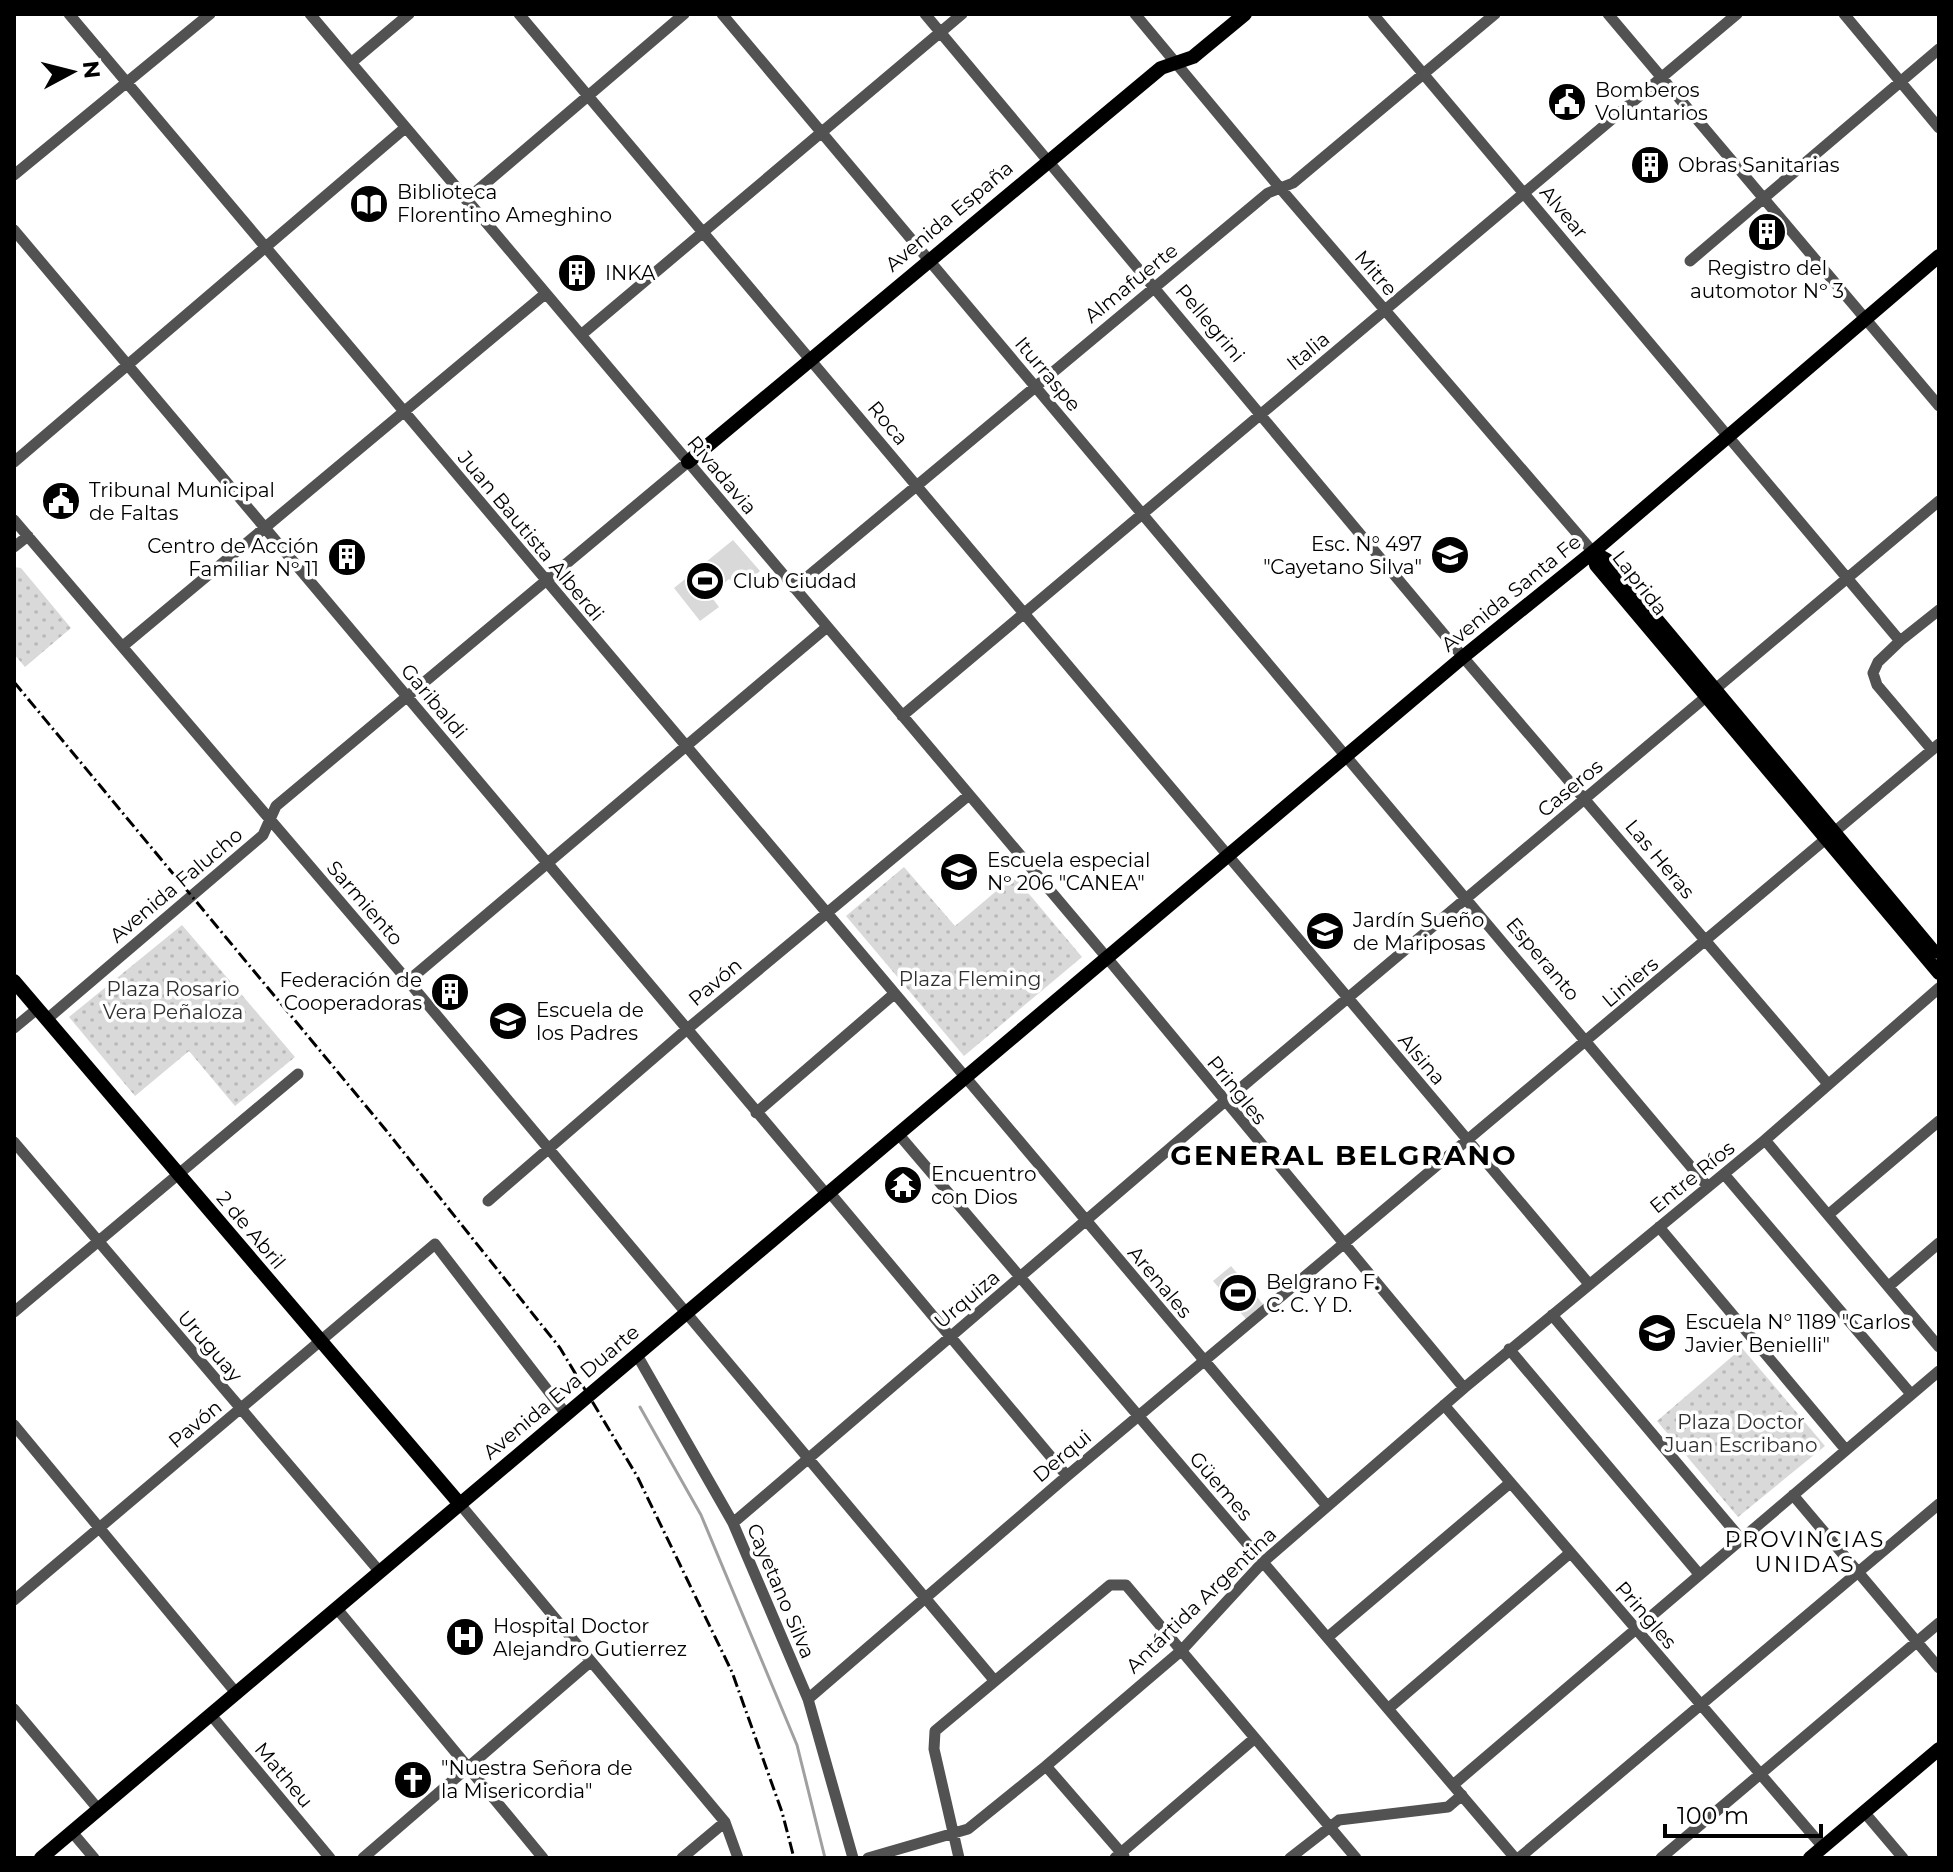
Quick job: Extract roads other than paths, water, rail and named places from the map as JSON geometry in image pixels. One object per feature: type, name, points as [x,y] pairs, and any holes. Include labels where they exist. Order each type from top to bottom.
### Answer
[{"type":"main road","name":"Avenida España","points":[[688,462],[1161,68],[1193,57],[1245,14]]},
{"type":"main road","name":"Avenida Santa Fe","points":[[1108,959],[1463,657],[1593,552],[1939,256]]},
{"type":"main road","name":"Laprida","points":[[1593,552],[1607,560],[1711,693],[1939,958]]},
{"type":"main road","name":"Laprida","points":[[1832,837],[1939,973]]},
{"type":"main road","name":"Avenida Eva Duarte","points":[[41,1858],[1108,959]]},
{"type":"main road","name":"2 de Abril","points":[[14,981],[459,1503]]},
{"type":"main road","points":[[1810,1858],[1939,1749]]},
{"type":"street","name":"Juan Bautista Alberdi","points":[[69,14],[966,1080]]},
{"type":"street","points":[[14,175],[210,14]]},
{"type":"street","name":"Rivadavia","points":[[310,14],[1108,959]]},
{"type":"street","points":[[352,62],[409,14]]},
{"type":"street","name":"Roca","points":[[519,14],[1228,858]]},
{"type":"street","points":[[466,200],[684,14]]},
{"type":"street","name":"Iturraspe","points":[[722,14],[1347,757]]},
{"type":"street","name":"Pellegrini","points":[[925,14],[1262,413],[1463,657]]},
{"type":"street","points":[[581,335],[962,14]]},
{"type":"street","name":"Mitre","points":[[1135,14],[1593,552]]},
{"type":"street","name":"Alvear","points":[[1373,14],[1900,641]]},
{"type":"street","name":"Almafuerte","points":[[794,588],[1268,193],[1293,183],[1495,14]]},
{"type":"street","points":[[1608,14],[1939,406]]},
{"type":"street","name":"Italia","points":[[902,716],[1737,14]]},
{"type":"street","points":[[1844,14],[1939,128]]},
{"type":"street","points":[[1690,261],[1939,49]]},
{"type":"street","points":[[14,462],[405,128]]},
{"type":"street","name":"Garibaldi","points":[[14,230],[756,1113],[1067,1476]]},
{"type":"street","points":[[123,646],[266,530],[545,294]]},
{"type":"street","name":"Avenida Falucho","points":[[14,1028],[41,1015],[263,835],[276,806],[688,462]]},
{"type":"street","name":"Caseros","points":[[1224,1102],[1939,501]]},
{"type":"street","name":"Sarmiento","points":[[14,520],[408,981],[994,1680]]},
{"type":"street","points":[[14,547],[28,536]]},
{"type":"street","points":[[1935,747],[1877,685],[1873,673],[1878,662],[1900,641],[1939,610]]},
{"type":"street","points":[[408,981],[827,627]]},
{"type":"street","name":"Las Heras","points":[[1463,657],[1828,1084]]},
{"type":"street","name":"Liniers","points":[[1342,1245],[1707,942],[1935,747]]},
{"type":"street","name":"Esperanto","points":[[1347,757],[1589,1041],[1708,1187]]},
{"type":"street","name":"Pavón","points":[[488,1201],[686,1030],[969,795]]},
{"type":"street","name":"Alsina","points":[[1228,858],[1589,1284]]},
{"type":"street","name":"Pringles","points":[[1108,959],[1342,1245],[1464,1388]]},
{"type":"street","name":"Entre Ríos","points":[[1464,1388],[1765,1140],[1939,988]]},
{"type":"street","points":[[756,1113],[894,994]]},
{"type":"street","points":[[14,1312],[298,1074]]},
{"type":"street","name":"Arenales","points":[[966,1080],[1327,1506]]},
{"type":"street","name":"Urquiza","points":[[733,1523],[1224,1102]]},
{"type":"street","points":[[1828,1215],[1939,1121]]},
{"type":"street","name":"Güemes","points":[[900,1136],[1517,1858]]},
{"type":"street","points":[[1765,1140],[1939,1347]]},
{"type":"street","name":"Uruguay","points":[[14,1142],[380,1572]]},
{"type":"street","points":[[1724,1174],[1911,1394]]},
{"type":"street","points":[[1659,1227],[1846,1450]]},
{"type":"street","points":[[1889,1286],[1939,1243]]},
{"type":"street","name":"Pavón","points":[[14,1600],[435,1244],[566,1414]]},
{"type":"street","name":"Derqui","points":[[808,1699],[925,1596],[1342,1245]]},
{"type":"street","points":[[1552,1315],[1741,1539]]},
{"type":"street","points":[[1509,1349],[1699,1574]]},
{"type":"street","name":"Cayetano Silva","points":[[637,1355],[733,1523],[808,1699],[853,1858]]},
{"type":"street","points":[[1453,1785],[1939,1371]]},
{"type":"street","name":"Antártida Argentina","points":[[868,1858],[968,1829],[1182,1650],[1263,1562],[1464,1388]]},
{"type":"street","name":"Pringles","points":[[1444,1405],[1823,1847]]},
{"type":"street","points":[[14,1425],[237,1694]]},
{"type":"street","points":[[1328,1637],[1510,1483]]},
{"type":"street","points":[[1793,1495],[1939,1668]]},
{"type":"street","points":[[459,1503],[725,1822],[738,1858]]},
{"type":"street","points":[[1517,1858],[1939,1504]]},
{"type":"street","points":[[1389,1708],[1570,1553]]},
{"type":"street","points":[[959,1858],[934,1749],[935,1731],[1110,1585],[1126,1585],[1356,1858]]},
{"type":"street","points":[[338,1610],[543,1858]]},
{"type":"street","points":[[1661,1858],[1939,1623]]},
{"type":"street","points":[[363,1858],[590,1662]]},
{"type":"street","points":[[14,1709],[99,1810]]},
{"type":"street","name":"Matheu","points":[[211,1715],[330,1858]]},
{"type":"street","points":[[1046,1766],[1120,1856],[1255,1738]]},
{"type":"street","points":[[1290,1858],[1329,1825],[1348,1817],[1448,1807],[1462,1795]]},
{"type":"street","points":[[1864,1812],[1903,1858]]},
{"type":"street","points":[[682,1858],[725,1822]]},
{"type":"street","points":[[72,1832],[94,1858]]},
{"type":"waterway","points":[[640,1407],[701,1515],[797,1745],[825,1858]]},
{"type":"railway","points":[[14,682],[385,1129],[560,1348],[637,1476],[732,1672],[782,1812],[794,1858]]},
{"type":"place","name":"Bomberos Voluntarios","points":[[1567,102]]},
{"type":"place","name":"Obras Sanitarias","points":[[1650,165]]},
{"type":"place","name":"Biblioteca Florentino Ameghino","points":[[369,204]]},
{"type":"place","name":"Registro del automotor Nº 3","points":[[1767,232]]},
{"type":"place","name":"INKA","points":[[577,273]]},
{"type":"place","name":"Tribunal Municipal de Faltas","points":[[61,501]]},
{"type":"place","name":"Esc. N° 497 \"Cayetano Silva\"","points":[[1450,555]]},
{"type":"place","name":"Centro de Acción Familiar Nº 11","points":[[347,557]]},
{"type":"place","name":"Club Ciudad","points":[[705,581]]},
{"type":"place","name":"Escuela especial Nº 206 \"CANEA\"","points":[[959,872]]},
{"type":"place","name":"Jardín Sueño de Mariposas","points":[[1325,931]]},
{"type":"place","name":"Federación de Cooperadoras","points":[[450,992]]},
{"type":"place","name":"Escuela de los Padres","points":[[508,1021]]},
{"type":"place","name":"Encuentro con Dios","points":[[903,1185]]},
{"type":"place","name":"Belgrano F. C. C. Y D.","points":[[1238,1293]]},
{"type":"place","name":"Escuela N° 1189 \"Carlos Javier Benielli\"","points":[[1657,1333]]},
{"type":"place","name":"Hospital Doctor Alejandro Gutierrez","points":[[465,1637]]},
{"type":"place","name":"\"Nuestra Señora de la Misericordia\"","points":[[413,1780]]},
{"type":"district","name":"GENERAL BELGRANO","points":[[1344,1155]]},
{"type":"district","name":"PROVINCIAS UNIDAS","points":[[1805,1552]]},
{"type":"park label","name":"Plaza Fleming","points":[[970,979]]},
{"type":"park label","name":"Plaza Rosario Vera Peñaloza","points":[[173,1000]]},
{"type":"park label","name":"Plaza Doctor Juan Escribano","points":[[1741,1434]]}]
